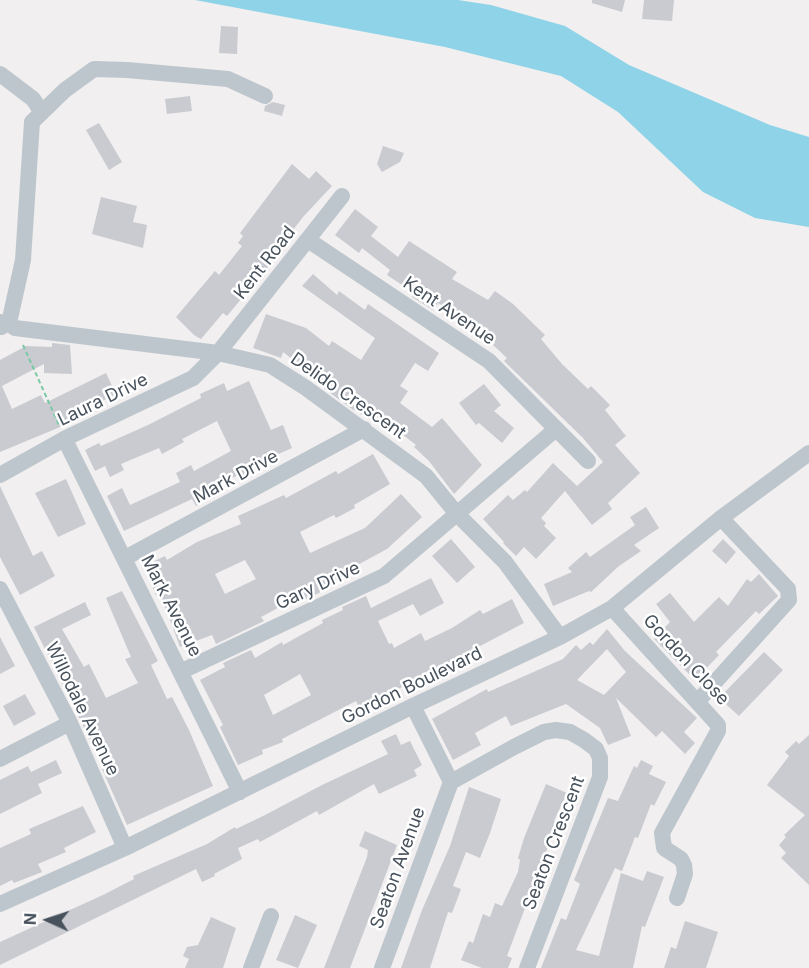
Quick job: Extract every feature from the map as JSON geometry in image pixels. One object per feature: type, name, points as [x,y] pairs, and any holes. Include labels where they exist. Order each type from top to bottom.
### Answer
[{"type":"street","points":[[6,325],[23,261],[32,122],[64,90],[94,69],[228,79],[265,96]]},
{"type":"street","points":[[0,74],[33,99],[41,111]]},
{"type":"street","name":"Kent Road","points":[[218,353],[342,196]]},
{"type":"street","name":"Kent Avenue","points":[[308,240],[489,362],[588,461]]},
{"type":"street","name":"Delido Crescent","points":[[6,325],[218,353],[270,366],[364,429],[426,477],[457,514],[505,562],[560,637]]},
{"type":"street","name":"Laura Drive","points":[[0,475],[65,439],[193,378],[218,353]]},
{"type":"street","name":"Mark Drive","points":[[125,558],[364,429]]},
{"type":"street","points":[[457,514],[556,429]]},
{"type":"street","name":"Mark Avenue","points":[[65,439],[240,792]]},
{"type":"street","name":"Gordon Boulevard","points":[[0,904],[125,848],[413,706],[560,637],[612,608],[721,518],[809,453]]},
{"type":"street","name":"Gary Drive","points":[[182,671],[384,576],[457,514]]},
{"type":"street","points":[[698,701],[789,600],[788,589],[721,518]]},
{"type":"street","name":"Willodale Avenue","points":[[0,589],[5,611],[70,723],[125,848]]},
{"type":"street","name":"Gordon Close","points":[[612,608],[718,725],[718,731],[662,832],[664,848],[681,859],[684,865],[685,874],[677,898]]},
{"type":"street","points":[[413,706],[451,782]]},
{"type":"street","points":[[0,759],[70,723]]},
{"type":"street","name":"Seaton Crescent","points":[[451,782],[544,732],[556,730],[570,732],[584,740],[596,749],[600,758],[600,777],[527,968]]},
{"type":"street","name":"Seaton Avenue","points":[[382,968],[451,782]]},
{"type":"street","points":[[251,968],[271,916]]},
{"type":"path","points":[[6,325],[65,439]]},
{"type":"water","points":[[195,0],[458,0],[491,5],[565,26],[629,65],[770,125],[809,137],[809,227],[755,218],[703,192],[618,112],[561,76],[445,47]]},
{"type":"building","points":[[592,0],[625,0],[622,12],[592,3]]},
{"type":"building","points":[[644,0],[674,0],[672,21],[642,19]]},
{"type":"building","points":[[221,26],[238,27],[237,54],[219,53]]},
{"type":"building","points":[[190,96],[192,111],[167,114],[165,99]]},
{"type":"building","points":[[273,102],[285,105],[282,116],[264,111],[265,106]]},
{"type":"building","points":[[99,123],[122,162],[109,170],[86,130]]},
{"type":"building","points":[[383,146],[404,153],[400,162],[382,172],[377,164]]},
{"type":"building","points":[[292,164],[309,179],[316,171],[332,186],[303,217],[283,243],[286,245],[227,316],[223,313],[201,339],[176,317],[215,271],[219,275],[242,246],[238,243],[243,236],[240,233]]},
{"type":"building","points":[[101,197],[137,206],[133,222],[147,225],[143,248],[92,234]]},
{"type":"building","points":[[355,209],[378,227],[371,236],[398,257],[409,241],[457,272],[452,279],[488,300],[495,291],[513,304],[545,335],[541,339],[562,364],[588,389],[591,386],[610,405],[605,410],[626,436],[615,445],[640,473],[608,503],[612,509],[592,525],[565,491],[541,518],[546,523],[544,526],[556,538],[536,559],[524,547],[516,556],[503,543],[483,519],[508,495],[513,500],[525,490],[527,492],[553,463],[577,486],[603,462],[583,438],[504,361],[507,358],[493,345],[495,343],[470,326],[472,323],[438,303],[433,310],[412,297],[414,293],[387,275],[390,270],[362,248],[359,253],[335,235]]},
{"type":"building","points":[[313,274],[337,295],[339,291],[365,310],[368,304],[439,353],[428,371],[415,363],[400,386],[408,391],[400,403],[432,427],[442,418],[482,465],[454,494],[429,461],[414,447],[416,445],[388,423],[385,428],[352,409],[310,378],[312,374],[283,352],[281,358],[253,348],[266,314],[306,328],[329,346],[332,341],[361,360],[375,338],[302,286]]},
{"type":"building","points":[[52,343],[70,345],[72,374],[44,373],[44,364],[2,386],[12,409],[41,395],[45,403],[106,373],[116,394],[87,409],[89,413],[65,425],[0,452],[0,360],[26,346],[52,347]]},
{"type":"building","points":[[249,381],[271,430],[283,425],[292,448],[265,460],[267,463],[243,477],[241,474],[202,491],[207,500],[196,506],[192,499],[124,531],[107,496],[122,488],[130,505],[180,482],[176,473],[191,465],[194,471],[231,451],[217,421],[182,439],[184,442],[162,454],[159,448],[121,464],[124,470],[110,477],[105,466],[95,471],[85,450],[99,443],[101,446],[148,425],[201,398],[200,394],[224,383],[227,391]]},
{"type":"building","points":[[484,384],[501,405],[494,411],[514,428],[502,443],[479,423],[476,425],[459,403]]},
{"type":"building","points":[[373,454],[390,484],[354,505],[355,508],[336,518],[334,515],[300,532],[310,553],[365,528],[401,494],[422,517],[387,549],[352,568],[354,571],[326,585],[327,589],[302,601],[300,596],[261,617],[264,621],[216,644],[212,635],[180,647],[160,593],[156,595],[144,566],[165,556],[167,560],[197,542],[241,524],[238,516],[284,495],[286,498],[336,471],[338,474]],"holes":[[[245,560],[256,579],[225,594],[215,574]]]},
{"type":"building","points":[[66,479],[86,524],[58,537],[35,493]]},
{"type":"building","points":[[0,486],[33,556],[42,551],[55,576],[20,595],[0,557]]},
{"type":"building","points":[[646,507],[659,528],[634,545],[641,551],[619,566],[591,592],[553,606],[544,584],[572,572],[568,568],[586,552],[590,557],[635,525],[630,517]]},
{"type":"building","points":[[451,539],[475,567],[457,583],[432,556]]},
{"type":"building","points":[[723,539],[736,552],[726,564],[712,551]]},
{"type":"building","points":[[759,574],[778,596],[759,614],[756,611],[716,652],[719,655],[695,680],[654,639],[670,622],[656,604],[670,593],[694,622],[719,597],[728,606],[747,579],[751,582]]},
{"type":"building","points":[[431,578],[444,603],[420,616],[413,604],[378,621],[389,644],[392,643],[394,648],[421,633],[425,641],[452,628],[480,610],[483,614],[512,599],[524,623],[360,709],[356,701],[282,739],[283,742],[262,750],[263,754],[238,765],[220,727],[223,725],[200,680],[225,667],[223,663],[251,650],[255,658],[282,642],[283,645],[323,623],[322,620],[343,610],[342,607],[366,596],[371,608]],"holes":[[[300,674],[311,695],[273,715],[264,695]]]},
{"type":"building","points":[[122,591],[158,661],[151,665],[167,699],[172,697],[189,730],[213,786],[127,825],[102,769],[104,768],[34,627],[85,602],[91,615],[62,629],[84,667],[89,664],[106,698],[138,683],[125,659],[131,657],[106,598]]},
{"type":"building","points":[[607,629],[625,651],[697,718],[684,732],[695,743],[685,754],[662,731],[656,737],[616,698],[631,736],[608,745],[600,728],[566,704],[511,726],[506,716],[475,733],[481,745],[453,760],[432,719],[487,689],[488,692],[563,659],[576,645],[581,650],[590,642],[593,645]],"holes":[[[607,649],[626,672],[604,695],[577,680]]]},
{"type":"building","points":[[0,637],[15,666],[0,674]]},
{"type":"building","points":[[764,652],[783,670],[739,716],[719,698]]},
{"type":"building","points":[[25,694],[36,714],[14,726],[3,706]]},
{"type":"building","points":[[396,734],[401,745],[410,741],[422,765],[414,770],[417,776],[379,794],[374,784],[319,815],[317,811],[260,842],[258,839],[238,848],[242,859],[214,874],[215,876],[202,882],[196,869],[0,965],[0,942],[105,894],[134,879],[133,876],[207,844],[235,827],[236,829],[388,754],[381,741]]},
{"type":"building","points":[[809,735],[809,885],[781,858],[786,853],[779,845],[786,837],[784,835],[805,815],[767,785],[789,756],[785,752],[796,741],[799,744]]},
{"type":"building","points":[[56,760],[62,773],[38,784],[42,793],[0,814],[0,780],[28,766],[31,772]]},
{"type":"building","points":[[641,760],[653,766],[649,774],[666,782],[654,806],[651,804],[622,871],[615,868],[576,950],[599,956],[621,873],[643,881],[647,871],[664,877],[645,927],[642,926],[633,968],[541,968],[561,918],[566,920],[580,884],[574,880],[608,798],[618,801],[634,766],[637,768]]},
{"type":"building","points":[[546,784],[567,793],[554,821],[558,822],[545,854],[548,855],[538,885],[527,909],[525,908],[507,956],[512,958],[508,968],[482,968],[461,960],[469,941],[473,943],[483,914],[490,917],[495,903],[502,906],[518,872],[520,860],[518,858],[524,838]]},
{"type":"building","points":[[469,787],[501,799],[490,833],[480,858],[466,852],[453,886],[461,889],[452,913],[448,912],[430,968],[401,968],[422,910],[450,846]]},
{"type":"building","points":[[83,806],[96,832],[64,848],[66,852],[38,864],[42,872],[14,883],[12,880],[0,886],[0,848],[31,834],[29,829]]},
{"type":"building","points":[[365,831],[397,845],[350,968],[324,968],[367,857],[368,850],[359,846]]},
{"type":"building","points":[[295,915],[317,925],[298,968],[276,960]]},
{"type":"building","points":[[211,917],[236,928],[223,968],[185,968],[189,959],[183,956],[187,947],[198,945]]},
{"type":"building","points":[[685,921],[718,932],[706,968],[664,968],[671,947],[676,949]]}]
